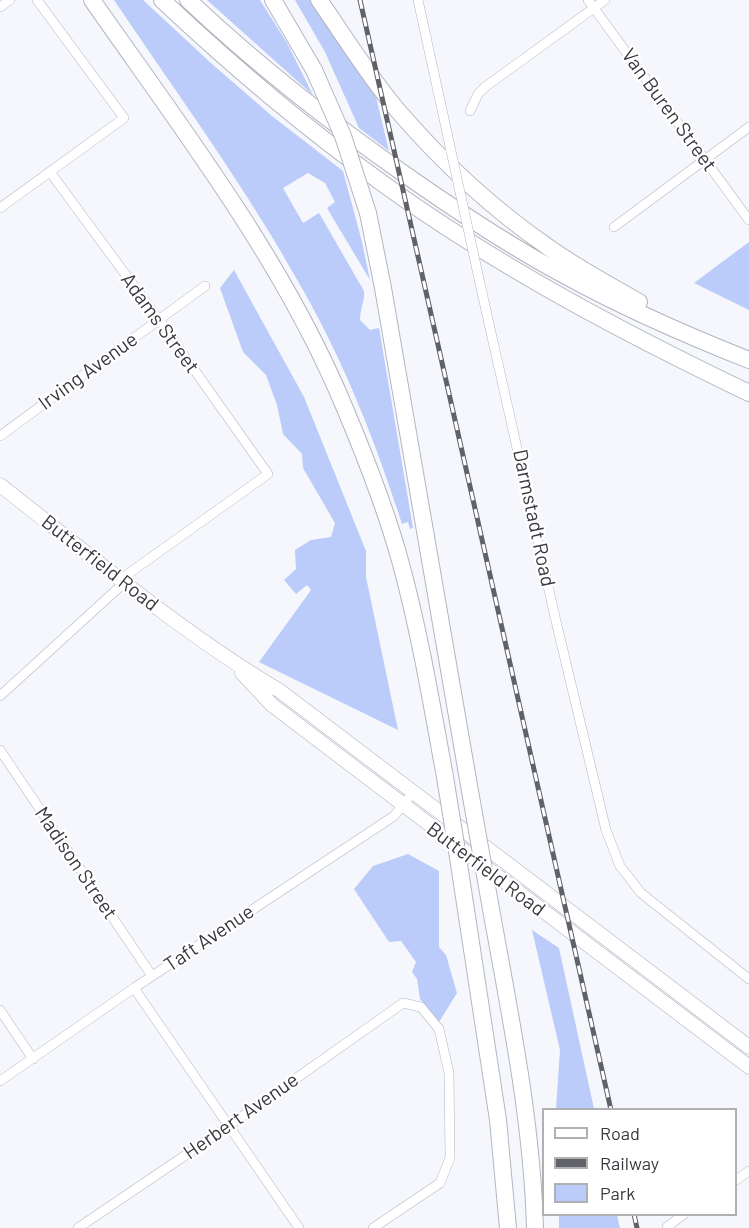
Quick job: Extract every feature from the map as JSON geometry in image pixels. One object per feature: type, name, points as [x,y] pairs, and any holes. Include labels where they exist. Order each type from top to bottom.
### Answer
[{"type":"highway","points":[[92,0],[218,181],[268,260],[315,344],[345,409],[380,500],[401,562],[445,777],[498,1120],[508,1228]]},
{"type":"highway","points":[[162,0],[238,70],[302,122],[384,184],[453,231],[590,313],[749,393]]},
{"type":"highway","points":[[188,0],[263,66],[339,127],[471,220],[563,275],[637,313],[749,360]]},
{"type":"highway","points":[[273,0],[314,70],[343,136],[368,213],[518,1058],[528,1135],[535,1228]]},
{"type":"highway","points":[[285,0],[311,45],[314,70]]},
{"type":"highway","points":[[319,0],[398,110],[436,153],[474,188],[550,248],[698,340]]},
{"type":"main road","name":"Butterfield Road","points":[[0,485],[230,661],[280,691],[414,791],[749,1047]]},
{"type":"main road","name":"Butterfield Road","points":[[230,661],[272,705],[749,1067]]},
{"type":"street","points":[[0,7],[10,0]]},
{"type":"street","points":[[0,208],[124,118],[38,0]]},
{"type":"street","name":"Darmstadt Road","points":[[418,0],[555,616],[606,830],[620,866],[641,893],[749,979]]},
{"type":"street","points":[[470,111],[478,94],[485,87],[591,4],[605,0]]},
{"type":"street","name":"Van Buren Street","points":[[591,4],[749,220]]},
{"type":"street","points":[[614,227],[749,127]]},
{"type":"street","name":"Adams Street","points":[[51,172],[268,474],[123,581]]},
{"type":"street","name":"Irving Avenue","points":[[0,436],[206,286]]},
{"type":"street","points":[[0,696],[123,581]]},
{"type":"street","name":"Madison Street","points":[[0,750],[152,976]]},
{"type":"street","name":"Taft Avenue","points":[[0,1081],[134,988],[394,816],[414,791]]},
{"type":"street","points":[[134,988],[299,1228]]},
{"type":"street","name":"Herbert Avenue","points":[[78,1228],[230,1125],[403,1003],[422,1007],[439,1029],[449,1073],[450,1158],[440,1183],[373,1228]]},
{"type":"street","points":[[0,1010],[33,1059]]},
{"type":"street","points":[[667,1227],[683,1216]]},
{"type":"green space","points":[[114,0],[143,0],[272,116],[343,171],[370,280],[327,208],[335,202],[325,183],[308,173],[283,188],[303,223],[319,213],[364,291],[360,320],[370,330],[379,328],[413,528],[410,529],[408,522],[402,524],[358,404],[333,346],[303,290],[259,215]]},
{"type":"green space","points":[[207,0],[260,0],[287,43],[313,95]]},
{"type":"green space","points":[[295,0],[310,0],[375,93],[389,151],[359,128],[325,52]]},
{"type":"green space","points":[[749,242],[749,310],[694,283]]},
{"type":"green space","points":[[234,270],[304,397],[366,551],[366,577],[398,730],[259,662],[311,590],[307,585],[296,594],[284,580],[296,569],[295,550],[311,540],[331,537],[335,523],[303,468],[302,454],[283,434],[277,405],[266,375],[243,352],[220,288]]},
{"type":"green space","points":[[408,854],[439,871],[439,947],[446,955],[457,993],[439,1022],[420,999],[417,979],[412,972],[416,962],[401,941],[389,942],[354,889],[373,866]]},
{"type":"green space","points":[[532,930],[559,948],[594,1108],[556,1108],[560,1050]]},
{"type":"green space","points":[[559,1216],[617,1216],[620,1228],[559,1228]]},
{"type":"railway","points":[[360,0],[611,1108]]},
{"type":"railway","points":[[634,1216],[637,1228]]}]
